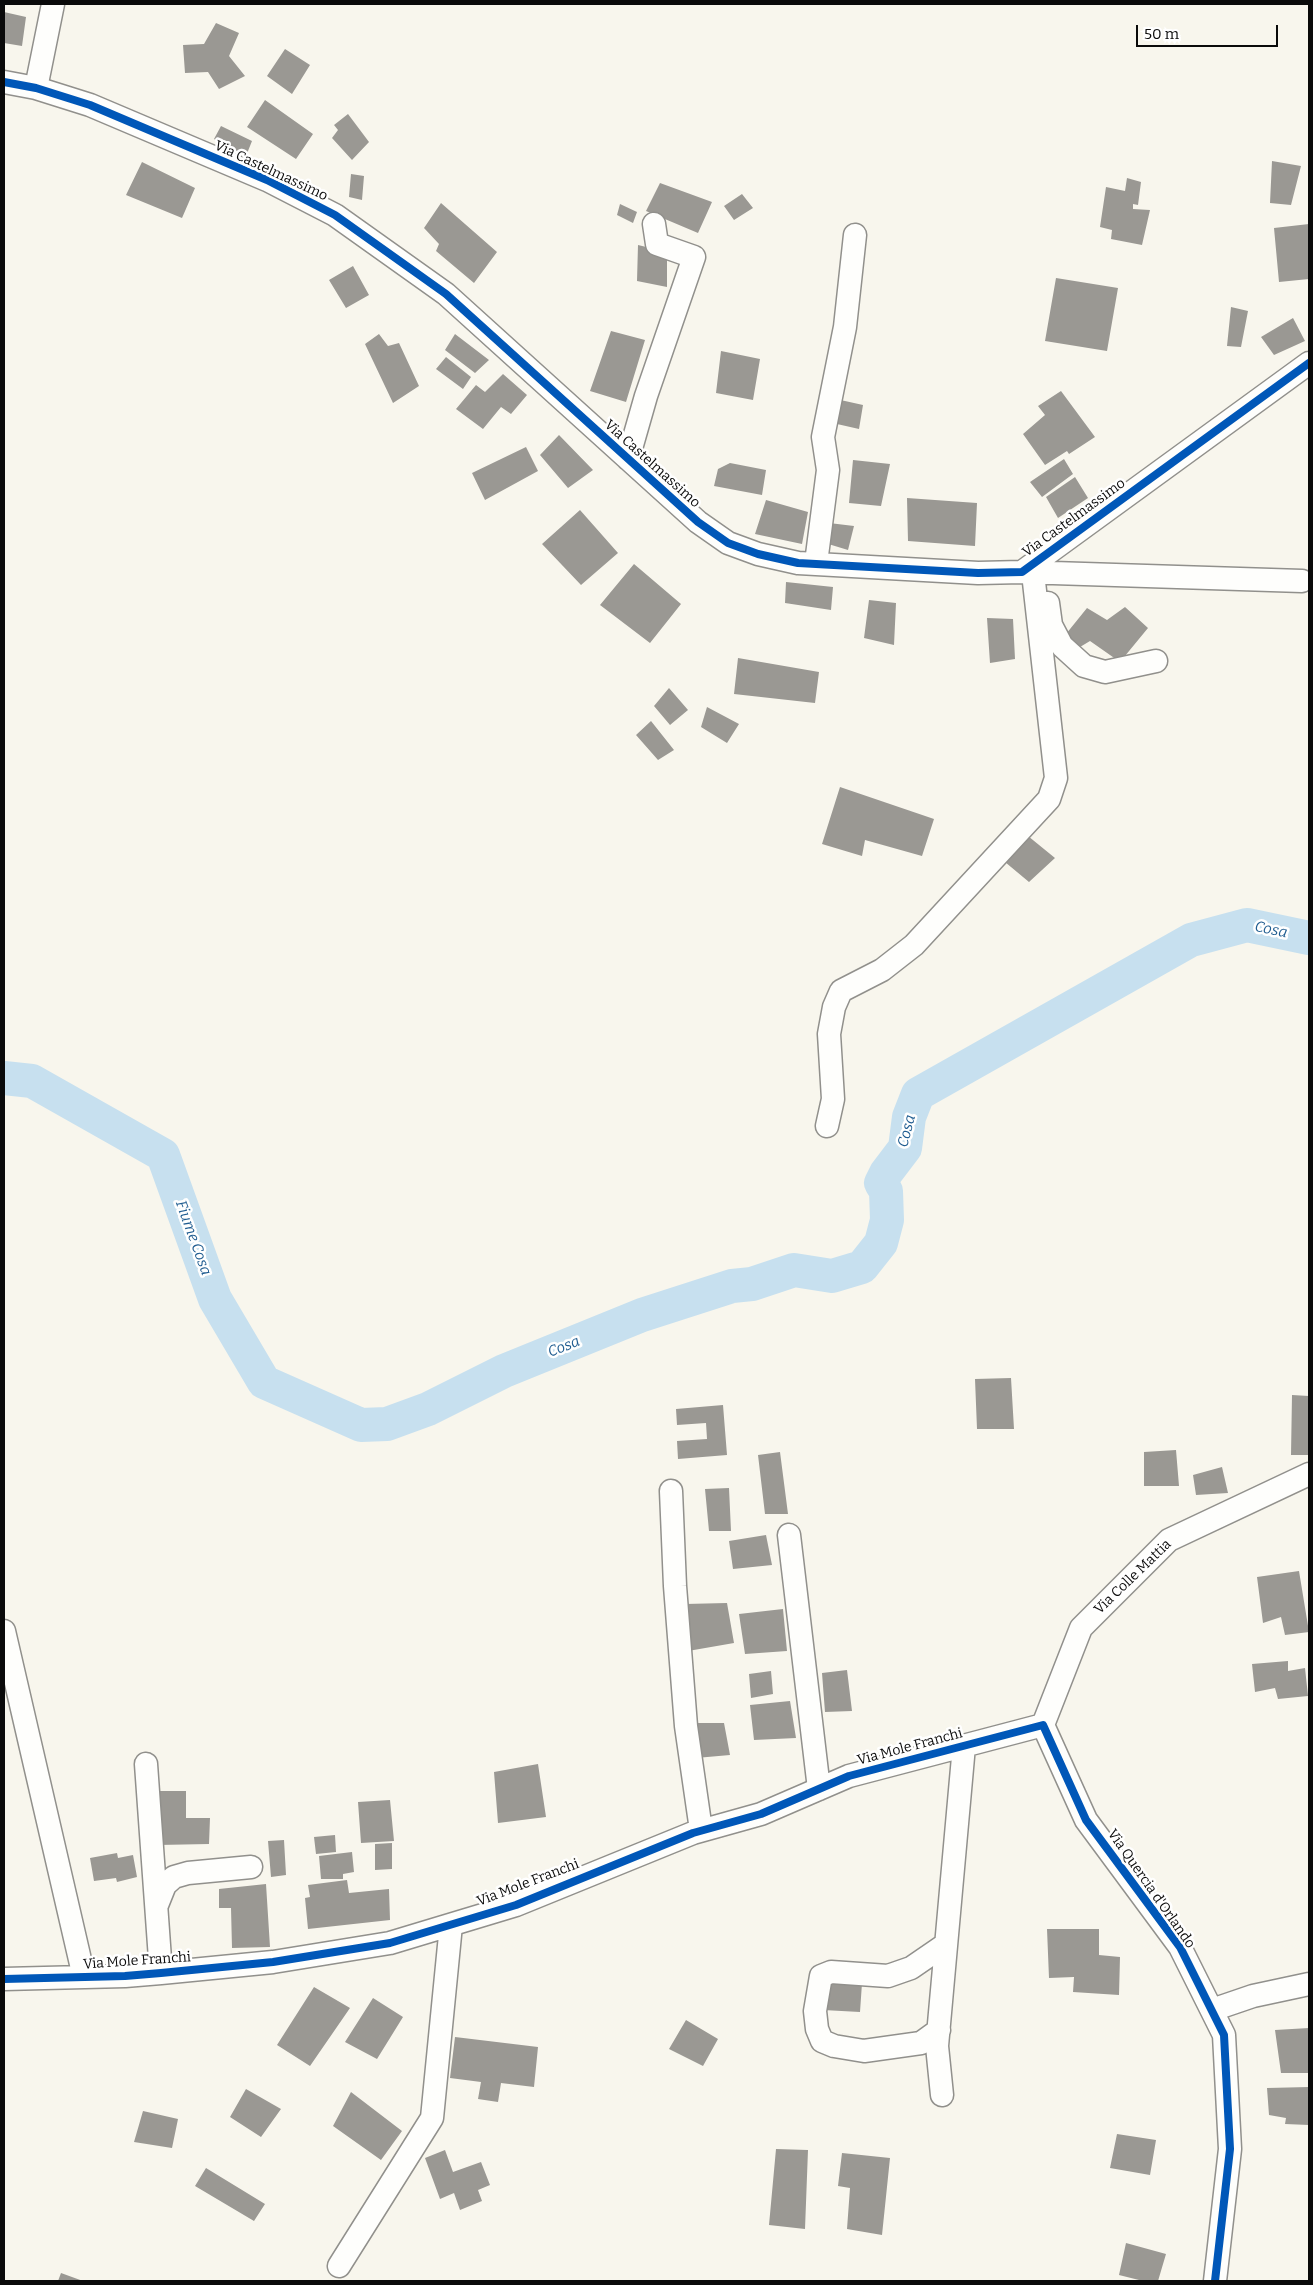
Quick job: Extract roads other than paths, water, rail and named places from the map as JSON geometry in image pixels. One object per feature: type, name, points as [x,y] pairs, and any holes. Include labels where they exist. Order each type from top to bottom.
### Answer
[{"type":"street","points":[[36,88],[53,4]]},
{"type":"street","name":"Via Castelmassimo","points":[[4,82],[36,88],[90,105],[267,180],[335,215],[446,294],[698,522],[728,543],[758,554],[798,563],[1028,577],[1309,363]]},
{"type":"street","points":[[628,458],[646,396],[694,256],[657,244],[654,224]]},
{"type":"street","points":[[816,564],[828,470],[823,437],[843,336],[854,235]]},
{"type":"street","points":[[1028,577],[1302,581]]},
{"type":"street","points":[[1028,577],[1046,591],[1051,624],[1062,646],[1084,666],[1105,672],[1156,661]]},
{"type":"street","points":[[827,1126],[833,1099],[830,1034],[834,1007],[841,991],[882,970],[914,945],[1049,799],[1056,778],[1028,577]]},
{"type":"street","name":"Via Colle Mattia","points":[[1043,1725],[1081,1628],[1169,1540],[1309,1474]]},
{"type":"street","points":[[671,1491],[675,1586],[686,1726],[702,1830]]},
{"type":"street","points":[[789,1535],[819,1789]]},
{"type":"street","points":[[4,1631],[84,1976]]},
{"type":"street","name":"Via Mole Franchi","points":[[4,1979],[161,1973],[272,1962],[390,1943],[516,1905],[702,1830],[761,1814],[849,1776],[1043,1725]]},
{"type":"street","name":"Via Quercia d'Orlando","points":[[1043,1725],[1086,1820],[1180,1947],[1224,2035],[1230,2149],[1215,2281]]},
{"type":"street","points":[[942,2095],[937,2046],[938,2030],[964,1746]]},
{"type":"street","points":[[146,1764],[161,1973]]},
{"type":"street","points":[[156,1906],[165,1885],[174,1877],[188,1873],[251,1867]]},
{"type":"street","points":[[339,2266],[432,2118],[451,1924]]},
{"type":"street","points":[[938,2030],[921,2043],[864,2052],[834,2046],[822,2041],[817,2029],[815,2011],[821,1976],[831,1972],[888,1976],[911,1968],[946,1944]]},
{"type":"street","points":[[1212,2010],[1253,1996],[1309,1984]]},
{"type":"waterway","name":"Cosa","points":[[4,1078],[32,1081],[163,1155],[215,1299],[264,1382],[361,1425],[387,1424],[428,1409],[504,1371],[642,1315],[732,1286],[752,1284],[794,1270],[832,1276],[862,1267],[881,1243],[887,1220],[886,1191],[881,1183],[886,1173],[905,1148],[909,1117],[918,1094],[1191,940],[1247,925],[1309,938]]},
{"type":"water label","name":"Fiume Cosa","points":[[193,1238]]}]
